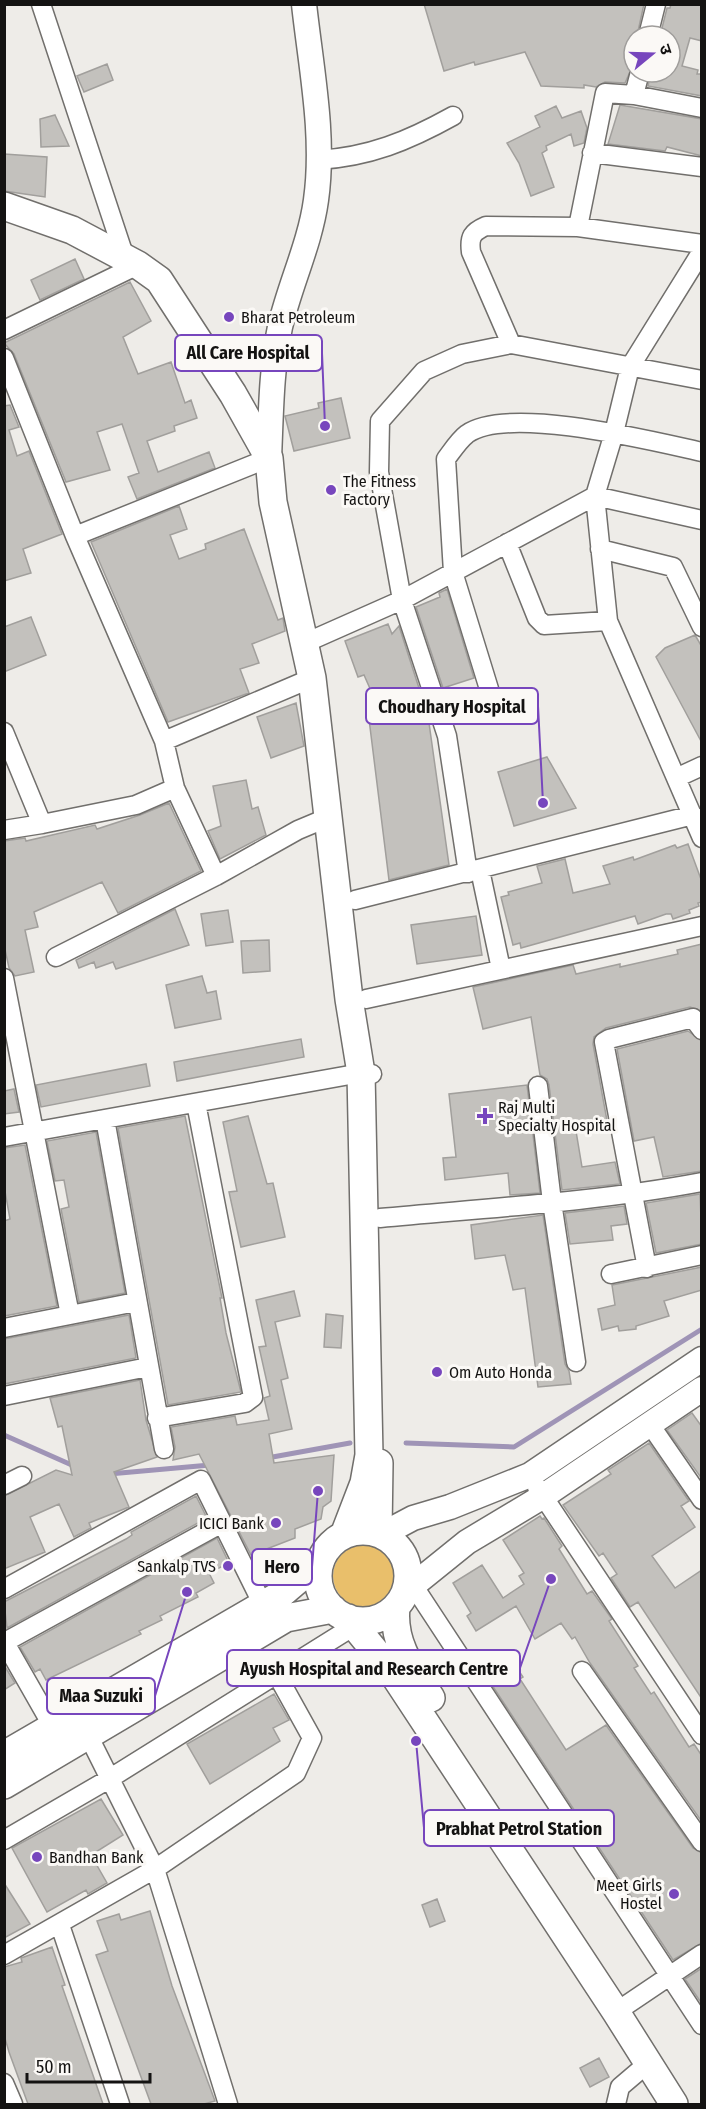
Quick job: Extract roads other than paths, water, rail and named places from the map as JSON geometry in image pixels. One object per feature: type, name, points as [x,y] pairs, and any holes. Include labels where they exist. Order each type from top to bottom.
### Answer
[{"type":"main road","points":[[304,4],[317,122],[316,198],[308,236],[287,297],[280,330],[272,392],[270,459],[271,487],[311,640],[355,900],[366,999],[369,1455],[364,1483],[344,1535]]},
{"type":"main road","points":[[4,206],[72,230],[132,261],[159,280],[185,316],[270,459]]},
{"type":"main road","points":[[311,640],[312,678],[349,999],[367,1074],[380,1218],[379,1534]]},
{"type":"main road","points":[[379,1534],[413,1518],[450,1507],[530,1475],[702,1359]]},
{"type":"main road","points":[[4,1785],[89,1737],[286,1617],[345,1618],[365,1621],[382,1617],[405,1594],[467,1542],[542,1497],[702,1389]]},
{"type":"main road","points":[[4,1755],[263,1605],[321,1560],[330,1545],[344,1535],[361,1531],[379,1534],[393,1543],[406,1563],[408,1574],[405,1594],[394,1624],[406,1659],[621,2009],[628,2084],[674,2104]]},
{"type":"main road","points":[[321,1560],[318,1578],[322,1595],[392,1672],[686,2104]]},
{"type":"street","points":[[4,330],[132,261],[41,4]]},
{"type":"street","points":[[651,24],[656,4]]},
{"type":"street","points":[[634,95],[636,84]]},
{"type":"street","points":[[578,228],[605,93],[634,95],[702,108]]},
{"type":"street","points":[[318,160],[350,158],[387,148],[418,135],[453,116]]},
{"type":"street","points":[[592,153],[702,167]]},
{"type":"street","points":[[511,344],[471,252],[470,239],[475,230],[486,226],[578,228],[702,244]]},
{"type":"street","points":[[702,251],[630,367],[615,433],[595,496],[608,621],[702,838]]},
{"type":"street","points":[[501,969],[474,872],[447,736],[402,600],[379,472],[380,422],[424,372],[462,354],[511,344],[702,380]]},
{"type":"street","points":[[4,358],[75,536],[164,741],[175,788],[216,876]]},
{"type":"street","points":[[489,689],[453,572],[446,459],[467,434],[504,422],[615,433],[702,452]]},
{"type":"street","points":[[75,536],[270,459]]},
{"type":"street","points":[[311,640],[402,600],[595,496],[702,520]]},
{"type":"street","points":[[507,543],[537,618],[544,625],[608,621]]},
{"type":"street","points":[[600,549],[674,567],[702,627]]},
{"type":"street","points":[[164,741],[312,678]]},
{"type":"street","points":[[4,732],[42,824]]},
{"type":"street","points":[[676,778],[702,766]]},
{"type":"street","points":[[4,830],[136,805],[175,788]]},
{"type":"street","points":[[355,900],[474,872],[693,815]]},
{"type":"street","points":[[56,957],[216,876],[298,830],[329,817]]},
{"type":"street","points":[[366,999],[702,926]]},
{"type":"street","points":[[4,978],[10,1037],[35,1132],[70,1315]]},
{"type":"street","points":[[647,1268],[604,1042],[693,1018],[702,1030]]},
{"type":"street","points":[[4,1137],[367,1074]]},
{"type":"street","points":[[538,1086],[552,1202],[576,1362]]},
{"type":"street","points":[[157,1418],[245,1403],[253,1397],[196,1103]]},
{"type":"street","points":[[105,1119],[164,1449]]},
{"type":"street","points":[[380,1218],[552,1202],[702,1182]]},
{"type":"street","points":[[612,1274],[702,1255]]},
{"type":"street","points":[[4,1328],[136,1302]]},
{"type":"street","points":[[4,1396],[148,1367]]},
{"type":"street","points":[[650,1423],[702,1500]]},
{"type":"street","points":[[530,1475],[542,1497],[702,1735]]},
{"type":"street","points":[[4,1485],[22,1476]]},
{"type":"street","points":[[4,1589],[201,1480],[263,1605]]},
{"type":"street","points":[[53,1727],[5,1641],[222,1523]]},
{"type":"street","points":[[405,1594],[702,2025]]},
{"type":"street","points":[[4,1840],[109,1779],[277,1674],[345,1618]]},
{"type":"street","points":[[582,1671],[702,1842]]},
{"type":"street","points":[[4,1955],[155,1869],[296,1773],[312,1738],[277,1674]]},
{"type":"street","points":[[89,1737],[155,1869],[227,2104]]},
{"type":"street","points":[[60,1925],[120,2104]]},
{"type":"street","points":[[621,2009],[702,1954]]},
{"type":"street","points":[[4,2083],[13,2104]]},
{"type":"waterway","points":[[406,1443],[514,1447],[702,1329]]},
{"type":"waterway","points":[[4,1435],[74,1466]]},
{"type":"waterway","points":[[267,1458],[350,1443]]},
{"type":"waterway","points":[[109,1474],[210,1465]]},
{"type":"place","name":"Bharat Petroleum","points":[[229,317]]},
{"type":"place","name":"All Care Hospital","points":[[325,426]]},
{"type":"place","name":"The Fitness Factory","points":[[331,490]]},
{"type":"place","name":"Choudhary Hospital","points":[[543,803]]},
{"type":"place","name":"Raj Multi Specialty Hospital","points":[[485,1116]]},
{"type":"place","name":"Om Auto Honda","points":[[437,1372]]},
{"type":"place","name":"Hero","points":[[318,1491]]},
{"type":"place","name":"ICICI Bank","points":[[276,1523]]},
{"type":"place","name":"Sankalp TVS","points":[[228,1566]]},
{"type":"place","name":"Ayush Hospital and Research Centre","points":[[551,1579]]},
{"type":"place","name":"Maa Suzuki","points":[[187,1592]]},
{"type":"place","name":"Prabhat Petrol Station","points":[[416,1741]]},
{"type":"place","name":"Bandhan Bank","points":[[37,1857]]},
{"type":"place","name":"Meet Girls Hostel","points":[[674,1894]]}]
